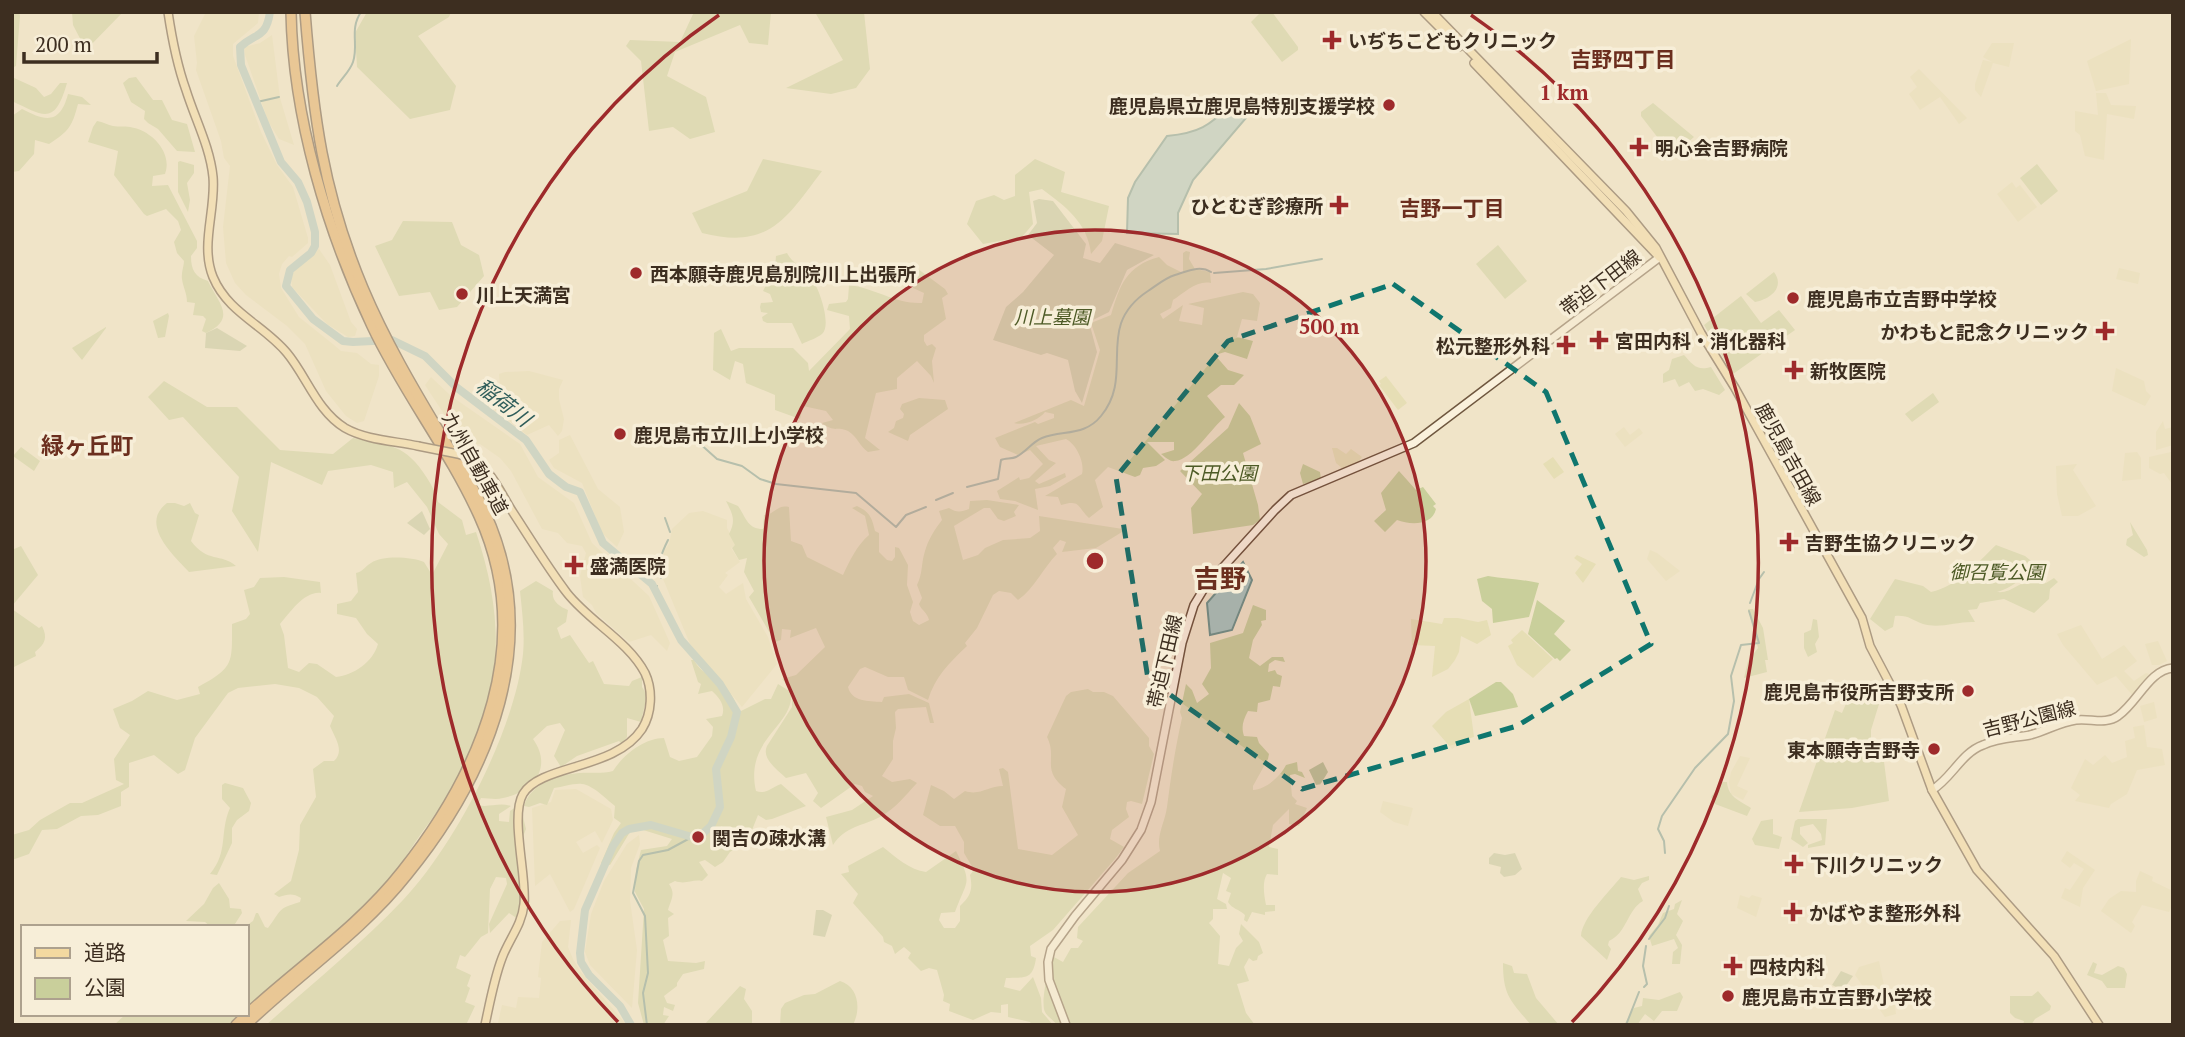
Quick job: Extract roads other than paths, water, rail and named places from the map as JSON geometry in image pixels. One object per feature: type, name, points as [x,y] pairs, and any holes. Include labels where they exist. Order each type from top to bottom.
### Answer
[{"type":"highway","name":"九州自動車道","points":[[248,1013],[349,927],[385,891],[416,853],[451,800],[489,714],[499,676],[503,640],[503,611],[498,572],[486,533],[375,325],[340,247],[306,134],[297,87],[290,12]]},
{"type":"highway","name":"九州自動車道","points":[[305,12],[311,87],[326,179],[347,249],[375,325]]},
{"type":"highway","name":"九州自動車道","points":[[246,1025],[360,926],[422,857],[447,820],[475,768],[505,687],[509,660],[510,611],[498,546],[472,487],[390,353]]},
{"type":"main road","points":[[168,12],[177,62],[210,156],[214,178],[208,251],[217,286],[232,306],[282,346],[325,410],[341,425],[359,435],[473,459],[491,476],[569,595],[639,664],[646,677],[651,699],[648,717],[643,727],[625,746],[601,758],[540,778],[522,795],[518,812],[525,897],[523,916],[500,960],[485,1025]]},
{"type":"main road","name":"鹿児島吉田線","points":[[1424,12],[1660,257]]},
{"type":"main road","name":"鹿児島吉田線","points":[[1432,12],[1626,211],[1654,246],[1862,618],[1870,646],[1901,705],[1932,790],[1977,870],[2054,956],[2099,1025]]},
{"type":"main road","name":"帯迫下田線","points":[[1066,1025],[1049,979],[1048,962],[1051,949],[1122,860],[1141,830],[1151,802],[1182,643],[1194,605],[1205,587],[1291,495],[1414,443],[1660,257]]},
{"type":"main road","name":"吉野公園線","points":[[1932,790],[1943,784],[1968,754],[1981,745],[2004,738],[2030,735],[2075,720],[2113,719],[2136,700],[2158,671],[2173,668]]},
{"type":"water","points":[[1232,104],[1252,111],[1193,180],[1178,213],[1178,234],[1127,233],[1128,198],[1135,182],[1167,136],[1203,127]]},
{"type":"water","points":[[1243,562],[1252,580],[1232,630],[1210,635],[1207,603]]},
{"type":"waterway","name":"稲荷川","points":[[270,12],[263,31],[240,47],[241,65],[281,162],[298,182],[307,202],[315,232],[315,246],[311,253],[290,270],[286,286],[313,319],[343,341],[392,340],[425,356],[456,387],[526,440],[549,474],[566,487],[580,492],[603,543],[652,584],[681,640],[720,684],[737,712],[731,737],[716,769],[720,807],[711,826],[701,835],[692,837],[651,825],[622,833],[613,846],[585,910],[581,962],[589,975],[620,1006],[631,1025]]},
{"type":"waterway","points":[[337,86],[353,62],[355,31],[361,12]]},
{"type":"waterway","points":[[257,102],[279,97]]},
{"type":"waterway","points":[[1214,273],[1266,269],[1322,259]]},
{"type":"waterway","points":[[967,487],[998,479],[1001,460],[1016,457],[1038,440],[1081,430],[1095,422],[1111,400],[1115,384],[1118,335],[1122,320],[1132,305],[1171,276],[1198,269],[1211,272]]},
{"type":"waterway","points":[[698,442],[717,459],[742,466],[760,479],[776,484],[856,493],[896,527],[906,515],[926,507]]},
{"type":"waterway","points":[[936,500],[953,493]]},
{"type":"waterway","points":[[665,518],[670,532]]},
{"type":"waterway","points":[[661,578],[661,558],[668,540]]},
{"type":"waterway","points":[[1750,603],[1764,572]]},
{"type":"waterway","name":"稲荷川","points":[[655,590],[657,586]]},
{"type":"waterway","points":[[1665,853],[1664,841],[1658,829],[1662,816],[1695,768],[1728,734],[1734,701],[1731,676],[1741,645],[1759,643],[1749,611]]},
{"type":"waterway","points":[[647,1025],[643,993],[648,973],[645,916],[633,893],[639,861],[643,855],[668,850],[692,837]]},
{"type":"waterway","points":[[1649,939],[1665,918],[1669,906]]},
{"type":"waterway","points":[[1644,987],[1647,984],[1643,966],[1646,946]]},
{"type":"waterway","points":[[1626,1025],[1639,992]]},
{"type":"place","name":"いぢちこどもクリニック","points":[[1332,40]]},
{"type":"place","name":"鹿児島県立鹿児島特別支援学校","points":[[1389,105]]},
{"type":"place","name":"明心会吉野病院","points":[[1639,147]]},
{"type":"place","name":"ひとむぎ診療所","points":[[1339,205]]},
{"type":"place","name":"西本願寺鹿児島別院川上出張所","points":[[636,273]]},
{"type":"place","name":"川上天満宮","points":[[462,294]]},
{"type":"place","name":"鹿児島市立吉野中学校","points":[[1793,298]]},
{"type":"place","name":"かわもと記念クリニック","points":[[2105,331]]},
{"type":"place","name":"宮田内科・消化器科","points":[[1599,340]]},
{"type":"place","name":"松元整形外科","points":[[1566,345]]},
{"type":"place","name":"新牧医院","points":[[1794,370]]},
{"type":"place","name":"鹿児島市立川上小学校","points":[[620,434]]},
{"type":"place","name":"吉野生協クリニック","points":[[1789,542]]},
{"type":"place","name":"盛満医院","points":[[574,565]]},
{"type":"place","name":"鹿児島市役所吉野支所","points":[[1968,691]]},
{"type":"place","name":"東本願寺吉野寺","points":[[1934,749]]},
{"type":"place","name":"関吉の疎水溝","points":[[698,837]]},
{"type":"place","name":"下川クリニック","points":[[1794,864]]},
{"type":"place","name":"かばやま整形外科","points":[[1793,912]]},
{"type":"place","name":"四枝内科","points":[[1733,966]]},
{"type":"place","name":"鹿児島市立吉野小学校","points":[[1728,996]]},
{"type":"district","name":"吉野四丁目","points":[[1623,59]]},
{"type":"district","name":"吉野一丁目","points":[[1452,208]]},
{"type":"district","name":"緑ヶ丘町","points":[[87,445]]},
{"type":"district","name":"吉野","points":[[1220,578]]},
{"type":"park label","name":"川上墓園","points":[[1052,316]]},
{"type":"park label","name":"下田公園","points":[[1219,472]]},
{"type":"park label","name":"御召覧公園","points":[[1997,571]]}]
